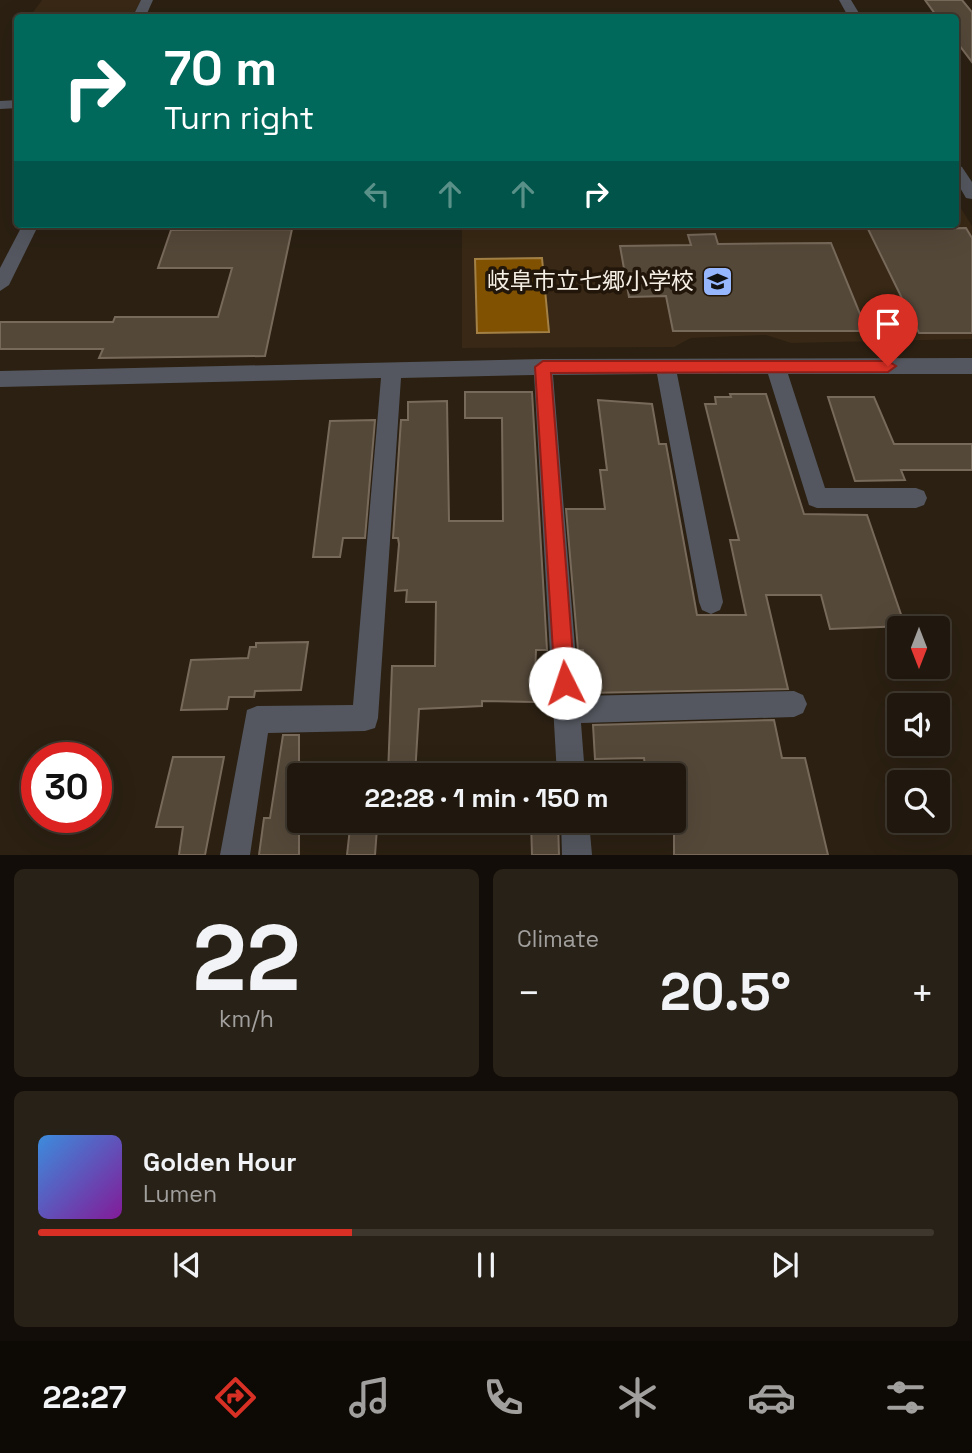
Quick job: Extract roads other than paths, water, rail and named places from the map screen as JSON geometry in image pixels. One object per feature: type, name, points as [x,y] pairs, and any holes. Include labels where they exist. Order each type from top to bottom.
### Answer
[{"type":"street","points":[[959,174],[972,194]]},
{"type":"street","points":[[0,285],[29,228]]},
{"type":"street","points":[[0,379],[543,367],[972,366]]},
{"type":"street","points":[[543,367],[570,763]]},
{"type":"street","points":[[666,367],[711,602]]},
{"type":"street","points":[[776,367],[817,498],[916,498]]},
{"type":"street","points":[[235,855],[257,720],[365,718],[392,370]]},
{"type":"street","points":[[567,709],[794,704]]},
{"type":"street","points":[[576,833],[577,855]]},
{"type":"place","name":"岐阜市立七郷小学校","points":[[717,281]]}]
